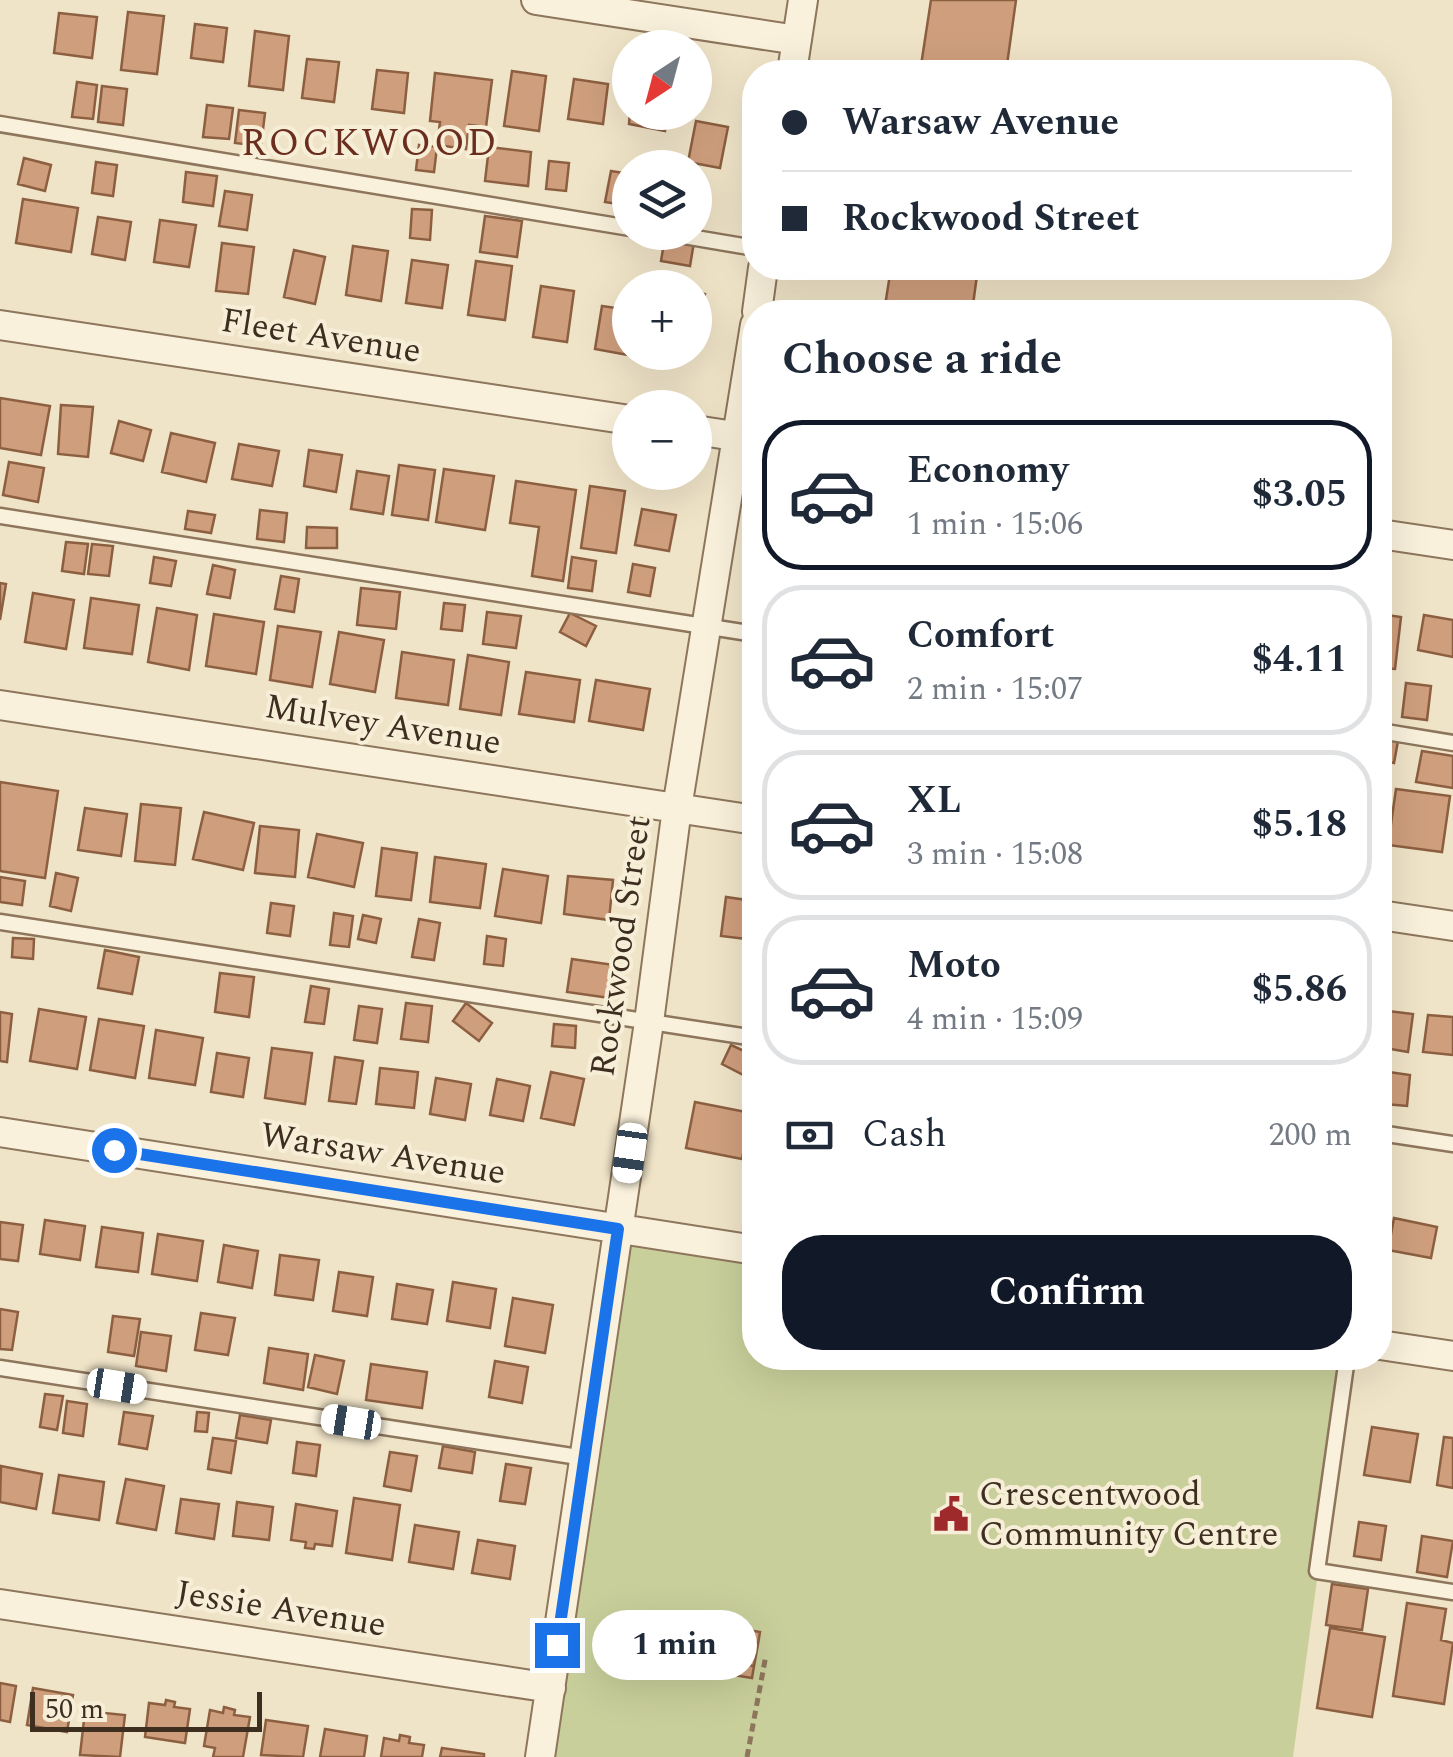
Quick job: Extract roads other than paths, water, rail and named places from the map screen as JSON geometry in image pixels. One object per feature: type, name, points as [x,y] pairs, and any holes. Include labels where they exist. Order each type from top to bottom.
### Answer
[{"type":"street","points":[[536,0],[797,40]]},
{"type":"street","points":[[794,60],[804,0]]},
{"type":"street","name":"Fleet Avenue","points":[[0,325],[612,417]]},
{"type":"street","points":[[712,433],[742,437]]},
{"type":"street","name":"Rockwood Street","points":[[540,1757],[677,808],[707,627],[742,462]]},
{"type":"street","points":[[1392,536],[1453,545]]},
{"type":"street","name":"Mulvey Avenue","points":[[0,705],[742,818]]},
{"type":"street","points":[[1392,917],[1453,926]]},
{"type":"street","name":"Warsaw Avenue","points":[[0,1132],[742,1248]]},
{"type":"street","points":[[1392,1347],[1453,1356]]},
{"type":"street","name":"Jessie Avenue","points":[[0,1604],[551,1688]]},
{"type":"lane","points":[[0,124],[612,225]]},
{"type":"lane","points":[[712,241],[742,246]]},
{"type":"lane","points":[[0,516],[742,632]]},
{"type":"lane","points":[[1392,733],[1453,743]]},
{"type":"lane","points":[[0,922],[742,1036]]},
{"type":"lane","points":[[1392,1135],[1453,1144]]},
{"type":"lane","points":[[0,1368],[585,1458]]},
{"type":"lane","points":[[1345,1370],[1317,1571],[1453,1592]]},
{"type":"place","name":"Crescentwood Community Centre","points":[[951,1514]]},
{"type":"district","name":"ROCKWOOD","points":[[370,144]]}]
